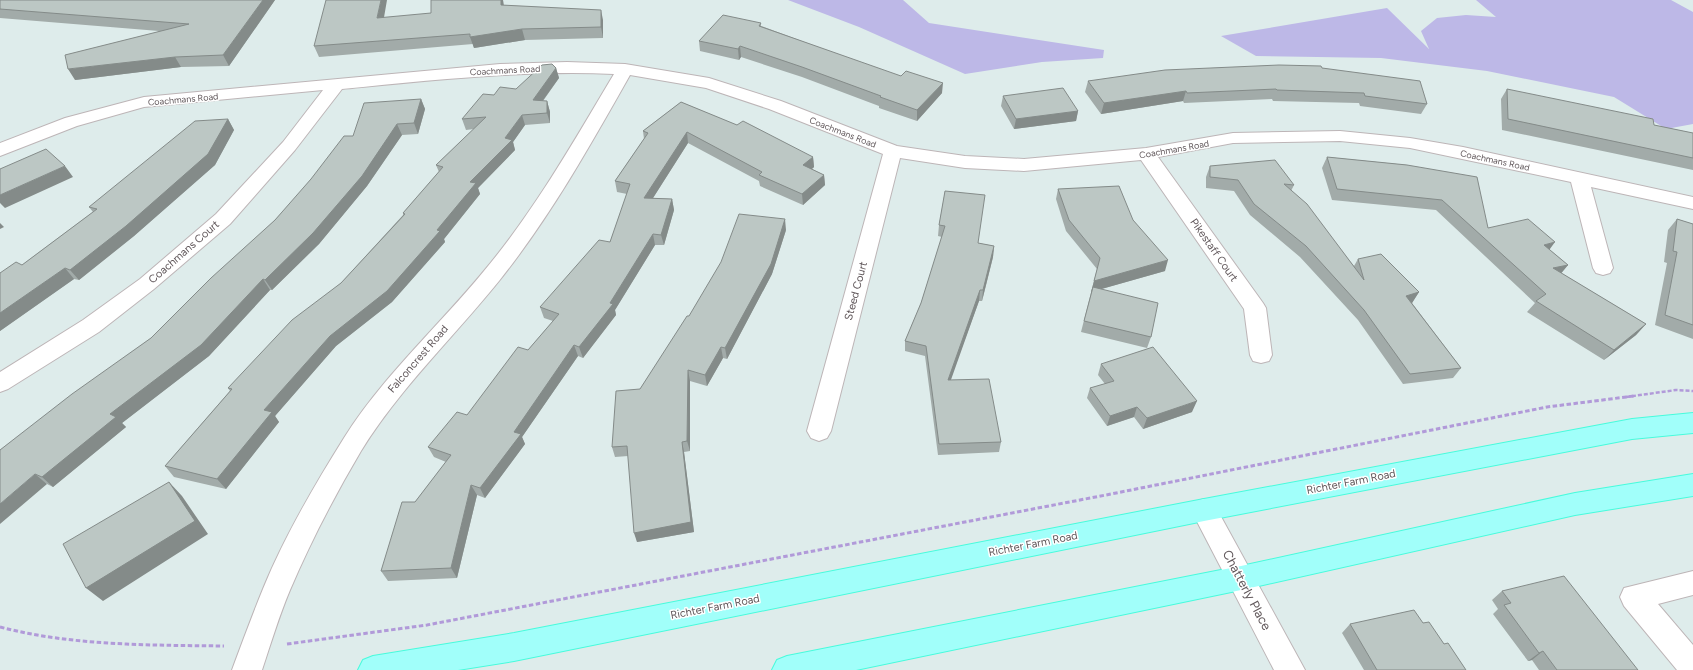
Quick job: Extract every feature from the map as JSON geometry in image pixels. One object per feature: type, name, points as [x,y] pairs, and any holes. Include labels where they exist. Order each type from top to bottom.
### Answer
[{"type":"main road","name":"Richter Farm Road","points":[[373,670],[514,647],[1204,510],[1632,429],[1693,423]]},
{"type":"main road","points":[[787,670],[1241,578],[1575,504],[1693,485]]},
{"type":"street","name":"Coachmans Road","points":[[0,150],[54,127],[101,111],[144,102],[335,86],[500,69],[567,67],[625,69],[709,83],[775,105],[893,151],[965,162],[1024,165],[1146,154],[1233,138],[1340,136],[1410,143],[1693,203]]},
{"type":"street","name":"Falconcrest Road","points":[[247,670],[276,590],[304,531],[353,444],[394,386],[491,277],[525,234],[577,152],[625,69]]},
{"type":"street","name":"Coachmans Court","points":[[0,383],[91,326],[147,284],[223,219],[289,146],[335,86]]},
{"type":"street","name":"Steed Court","points":[[819,431],[893,151]]},
{"type":"street","name":"Pikestaff Court","points":[[1146,154],[1256,308],[1260,354]]},
{"type":"street","points":[[1579,178],[1603,268]]},
{"type":"street","name":"Chatterly Place","points":[[1204,510],[1290,670]]},
{"type":"street","points":[[1693,583],[1634,597],[1693,668]]},
{"type":"path","points":[[0,627],[26,634],[117,644],[254,648],[434,623],[1091,498],[1547,407],[1647,394],[1693,390]]},
{"type":"shaded area","points":[[788,0],[903,0],[929,23],[1104,50],[1103,58],[1042,62],[965,74],[859,27]]},
{"type":"shaded area","points":[[1476,0],[1671,0],[1693,12],[1693,124],[1666,129],[1614,97],[1487,71],[1381,58],[1256,56],[1221,36],[1387,8],[1429,49],[1421,31],[1437,18],[1466,15],[1496,17]]},
{"type":"building","points":[[0,0],[263,0],[223,55],[175,57],[68,69],[65,55],[189,24],[0,9]]},
{"type":"building","points":[[326,0],[381,0],[377,18],[431,13],[431,0],[501,0],[501,5],[601,10],[601,27],[522,29],[470,37],[470,34],[314,46]]},
{"type":"building","points":[[723,15],[761,23],[759,26],[901,76],[906,71],[943,83],[917,110],[802,67],[740,46],[738,49],[699,41]]},
{"type":"building","points":[[552,64],[556,68],[533,100],[547,101],[547,113],[522,115],[505,138],[512,140],[470,182],[476,183],[437,230],[440,231],[387,291],[330,336],[264,410],[272,412],[217,479],[165,466],[232,389],[228,388],[292,320],[341,283],[405,214],[403,213],[443,167],[436,165],[486,117],[462,119],[483,94],[494,95],[500,87],[516,89],[542,65]]},
{"type":"building","points":[[1279,65],[1321,66],[1322,68],[1420,81],[1427,104],[1365,96],[1364,93],[1276,89],[1187,93],[1186,91],[1104,103],[1088,81],[1165,70]]},
{"type":"building","points":[[1063,88],[1078,111],[1016,119],[1003,96]]},
{"type":"building","points":[[1507,89],[1653,119],[1654,125],[1693,133],[1693,158],[1508,119]]},
{"type":"building","points":[[421,99],[414,123],[397,124],[362,176],[313,233],[265,280],[263,279],[201,345],[110,414],[116,417],[42,477],[35,474],[0,504],[0,450],[72,394],[151,338],[211,278],[275,220],[311,179],[344,136],[353,136],[364,103]]},
{"type":"building","points":[[681,102],[737,125],[743,121],[813,157],[803,165],[824,175],[802,194],[759,175],[762,172],[687,132],[644,198],[672,199],[661,235],[653,234],[610,303],[613,304],[579,347],[574,345],[514,432],[521,434],[480,488],[471,485],[451,568],[381,571],[402,502],[415,502],[451,455],[428,447],[457,412],[467,415],[518,347],[528,350],[559,314],[540,307],[599,240],[610,242],[630,184],[615,181],[648,133],[643,131]]},
{"type":"building","points":[[228,119],[208,154],[126,226],[70,270],[65,268],[0,313],[0,273],[16,262],[22,265],[97,209],[89,207],[195,121]]},
{"type":"building","points":[[46,149],[65,166],[0,195],[0,169]]},
{"type":"building","points":[[1327,157],[1407,165],[1477,177],[1488,228],[1528,219],[1555,242],[1544,245],[1568,265],[1553,268],[1646,324],[1614,350],[1536,301],[1546,294],[1442,200],[1337,189]]},
{"type":"building","points":[[1275,160],[1294,185],[1284,184],[1307,204],[1364,280],[1358,259],[1381,254],[1419,292],[1406,296],[1461,368],[1410,374],[1364,310],[1306,246],[1254,204],[1238,180],[1210,177],[1210,166]]},
{"type":"building","points":[[1119,186],[1133,220],[1168,260],[1094,281],[1100,258],[1069,220],[1058,189]]},
{"type":"building","points":[[945,191],[985,195],[978,243],[994,246],[983,290],[980,290],[948,380],[989,379],[1001,442],[939,444],[926,346],[905,341],[921,303],[945,226],[939,225]]},
{"type":"building","points":[[739,214],[785,219],[771,264],[725,348],[721,347],[705,375],[688,370],[687,441],[682,442],[691,522],[634,533],[627,446],[612,447],[616,391],[640,389],[687,316],[689,316],[721,262]]},
{"type":"building","points":[[1677,219],[1693,224],[1693,325],[1665,315],[1677,252],[1673,251]]},
{"type":"building","points":[[1093,287],[1158,303],[1151,337],[1084,321]]},
{"type":"building","points":[[1153,347],[1197,401],[1147,418],[1137,407],[1110,416],[1090,388],[1114,381],[1101,364]]},
{"type":"building","points":[[169,482],[195,521],[86,588],[63,544]]},
{"type":"building","points":[[1564,576],[1638,670],[1557,670],[1543,651],[1539,653],[1504,605],[1511,603],[1502,591]]},
{"type":"building","points":[[1414,610],[1423,623],[1429,622],[1444,644],[1448,643],[1466,670],[1377,670],[1350,624]]}]
